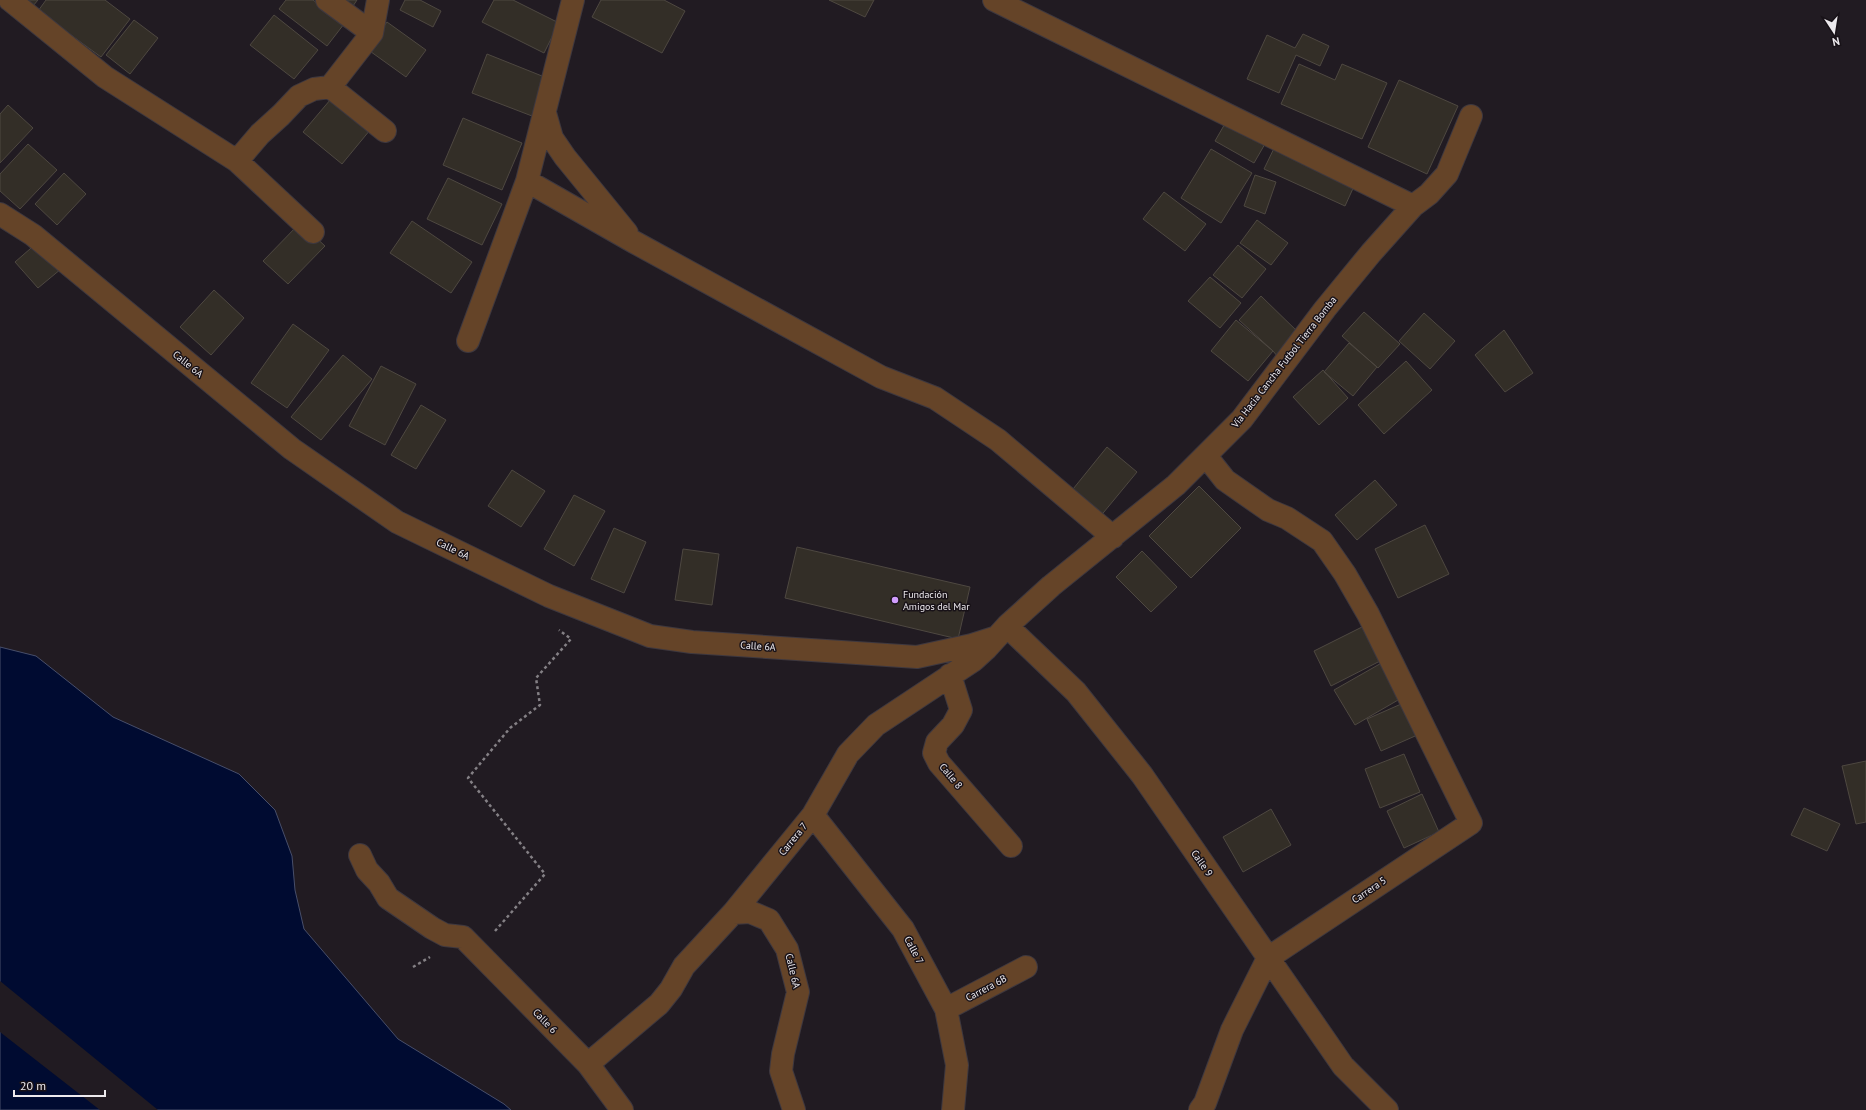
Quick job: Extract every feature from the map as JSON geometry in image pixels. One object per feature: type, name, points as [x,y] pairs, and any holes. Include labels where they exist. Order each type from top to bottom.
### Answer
[{"type":"street","points":[[10,0],[105,76],[237,161],[313,232]]},
{"type":"street","points":[[327,0],[372,33]]},
{"type":"street","points":[[237,161],[260,134],[282,115],[299,96],[314,89],[330,87],[372,33],[378,0]]},
{"type":"street","points":[[994,0],[1413,206]]},
{"type":"street","points":[[468,341],[527,181],[545,113],[571,1]]},
{"type":"street","points":[[330,87],[385,131]]},
{"type":"street","points":[[545,113],[552,138],[634,242]]},
{"type":"street","name":"Vía Hacia Cancha Futbol Tierra Bomba","points":[[1001,632],[1051,586],[1176,485],[1242,419],[1371,253],[1413,206],[1429,194],[1447,174],[1471,116]]},
{"type":"street","points":[[527,181],[634,242],[881,377],[934,398],[998,440],[1113,537]]},
{"type":"street","name":"Calle 6A","points":[[0,214],[33,235],[292,449],[397,522],[549,596],[650,636],[692,642],[917,657],[965,647],[1001,632]]},
{"type":"street","name":"Carrera 5","points":[[1206,456],[1225,480],[1268,510],[1287,518],[1322,541],[1345,574],[1368,614],[1471,823],[1268,958]]},
{"type":"street","name":"Carrera 7","points":[[588,1064],[659,1004],[671,989],[684,966],[733,913],[813,815],[848,754],[876,725],[974,660],[986,650],[1001,632]]},
{"type":"street","name":"Calle 9","points":[[1001,632],[1076,692],[1142,775],[1343,1066],[1387,1110]]},
{"type":"street","name":"Calle 8","points":[[950,675],[961,710],[953,725],[937,742],[934,753],[939,763],[1011,846]]},
{"type":"street","name":"Calle 7","points":[[813,815],[903,929],[946,1009],[957,1065],[953,1110]]},
{"type":"street","points":[[360,855],[368,870],[379,883],[388,898],[432,928],[445,934],[463,937]]},
{"type":"street","name":"Calle 6A","points":[[733,913],[750,912],[768,920],[787,949],[798,992],[783,1054],[781,1071],[794,1110]]},
{"type":"street","name":"Calle 6","points":[[463,937],[588,1064],[622,1110]]},
{"type":"street","points":[[1200,1110],[1205,1103],[1232,1030],[1268,958]]},
{"type":"street","name":"Carrera 6B","points":[[946,1009],[1026,967]]},
{"type":"path","points":[[413,967],[463,937],[495,931],[545,874],[468,778],[510,728],[540,705],[536,678],[570,639],[554,627]]},
{"type":"water","points":[[0,647],[36,656],[113,717],[239,774],[275,810],[292,856],[295,890],[304,929],[398,1039],[504,1104],[511,1110],[0,1110]]},
{"type":"pier","points":[[0,981],[158,1110],[100,1110],[0,1032]]},
{"type":"building","points":[[12,0],[38,0],[27,13]]},
{"type":"building","points":[[46,0],[105,0],[130,19],[101,57],[38,11]]},
{"type":"building","points":[[286,0],[313,0],[344,24],[327,46],[279,9]]},
{"type":"building","points":[[337,0],[357,0],[351,9]]},
{"type":"building","points":[[405,0],[420,0],[441,11],[433,27],[400,10]]},
{"type":"building","points":[[494,0],[513,0],[559,23],[544,53],[482,22]]},
{"type":"building","points":[[601,0],[664,0],[685,11],[662,53],[592,17]]},
{"type":"building","points":[[829,0],[874,0],[865,17]]},
{"type":"building","points":[[274,15],[318,50],[294,79],[250,45]]},
{"type":"building","points":[[134,20],[158,38],[130,74],[106,55]]},
{"type":"building","points":[[387,22],[426,50],[406,77],[367,49]]},
{"type":"building","points":[[1303,34],[1329,46],[1320,66],[1296,55],[1279,93],[1247,79],[1267,35],[1295,48]]},
{"type":"building","points":[[487,54],[547,78],[532,116],[472,93]]},
{"type":"building","points":[[1299,64],[1335,80],[1342,64],[1387,83],[1362,139],[1281,104]]},
{"type":"building","points":[[1399,80],[1458,106],[1427,174],[1368,147]]},
{"type":"building","points":[[336,93],[375,124],[342,164],[303,132]]},
{"type":"building","points":[[8,105],[33,128],[0,163],[0,114]]},
{"type":"building","points":[[1234,108],[1273,130],[1254,163],[1215,141]]},
{"type":"building","points":[[463,118],[522,143],[502,190],[443,165]]},
{"type":"building","points":[[1280,136],[1360,173],[1345,206],[1264,169]]},
{"type":"building","points":[[28,144],[57,170],[20,209],[0,191],[0,174]]},
{"type":"building","points":[[1211,149],[1252,173],[1221,223],[1181,198]]},
{"type":"building","points":[[64,173],[86,194],[57,225],[35,204]]},
{"type":"building","points":[[1255,175],[1276,182],[1265,214],[1244,206]]},
{"type":"building","points":[[448,178],[502,204],[482,245],[427,219]]},
{"type":"building","points":[[1164,192],[1206,224],[1185,251],[1143,219]]},
{"type":"building","points":[[1257,220],[1288,243],[1271,265],[1240,243]]},
{"type":"building","points":[[412,221],[472,262],[451,293],[390,253]]},
{"type":"building","points":[[300,223],[325,246],[288,284],[263,261]]},
{"type":"building","points":[[38,242],[61,269],[38,288],[15,262]]},
{"type":"building","points":[[1238,245],[1266,269],[1242,298],[1213,275]]},
{"type":"building","points":[[1210,277],[1241,303],[1220,328],[1188,301]]},
{"type":"building","points":[[214,290],[244,318],[211,355],[180,327]]},
{"type":"building","points":[[1261,296],[1300,334],[1278,357],[1239,320]]},
{"type":"building","points":[[1364,312],[1400,344],[1378,368],[1342,336]]},
{"type":"building","points":[[1424,313],[1455,341],[1430,369],[1399,341]]},
{"type":"building","points":[[1236,320],[1273,351],[1248,381],[1211,351]]},
{"type":"building","points":[[293,324],[329,350],[287,408],[251,383]]},
{"type":"building","points":[[1504,330],[1533,373],[1505,392],[1475,355]]},
{"type":"building","points":[[1349,343],[1377,367],[1353,396],[1324,372]]},
{"type":"building","points":[[343,355],[372,379],[321,440],[291,417]]},
{"type":"building","points":[[1406,361],[1432,390],[1384,434],[1358,405]]},
{"type":"building","points":[[381,366],[416,384],[385,445],[349,426]]},
{"type":"building","points":[[1323,370],[1348,398],[1319,425],[1293,397]]},
{"type":"building","points":[[421,405],[446,420],[416,469],[391,455]]},
{"type":"building","points":[[1107,447],[1137,472],[1099,518],[1069,494]]},
{"type":"building","points":[[512,470],[545,491],[521,527],[488,506]]},
{"type":"building","points":[[1375,480],[1397,505],[1357,540],[1335,515]]},
{"type":"building","points":[[1199,486],[1241,528],[1191,578],[1149,536]]},
{"type":"building","points":[[574,495],[605,511],[574,566],[544,549]]},
{"type":"building","points":[[1425,525],[1449,574],[1398,598],[1375,549]]},
{"type":"building","points":[[614,528],[646,542],[624,593],[591,579]]},
{"type":"building","points":[[797,547],[970,587],[958,639],[785,598]]},
{"type":"building","points":[[683,549],[719,554],[712,605],[675,600]]},
{"type":"building","points":[[1142,551],[1177,587],[1151,612],[1116,577]]},
{"type":"building","points":[[1366,625],[1384,659],[1331,686],[1314,651]]},
{"type":"building","points":[[1385,661],[1405,696],[1355,725],[1334,690]]},
{"type":"building","points":[[1408,701],[1422,733],[1381,751],[1367,719]]},
{"type":"building","points":[[1404,754],[1420,792],[1380,808],[1365,769]]},
{"type":"building","points":[[1866,761],[1866,822],[1856,824],[1842,766]]},
{"type":"building","points":[[1422,794],[1439,832],[1404,848],[1387,811]]},
{"type":"building","points":[[1804,808],[1840,824],[1827,851],[1791,835]]},
{"type":"building","points":[[1271,809],[1291,845],[1243,872],[1223,837]]},
{"type":"place","name":"Fundación Amigos del Mar","points":[[895,600]]}]
